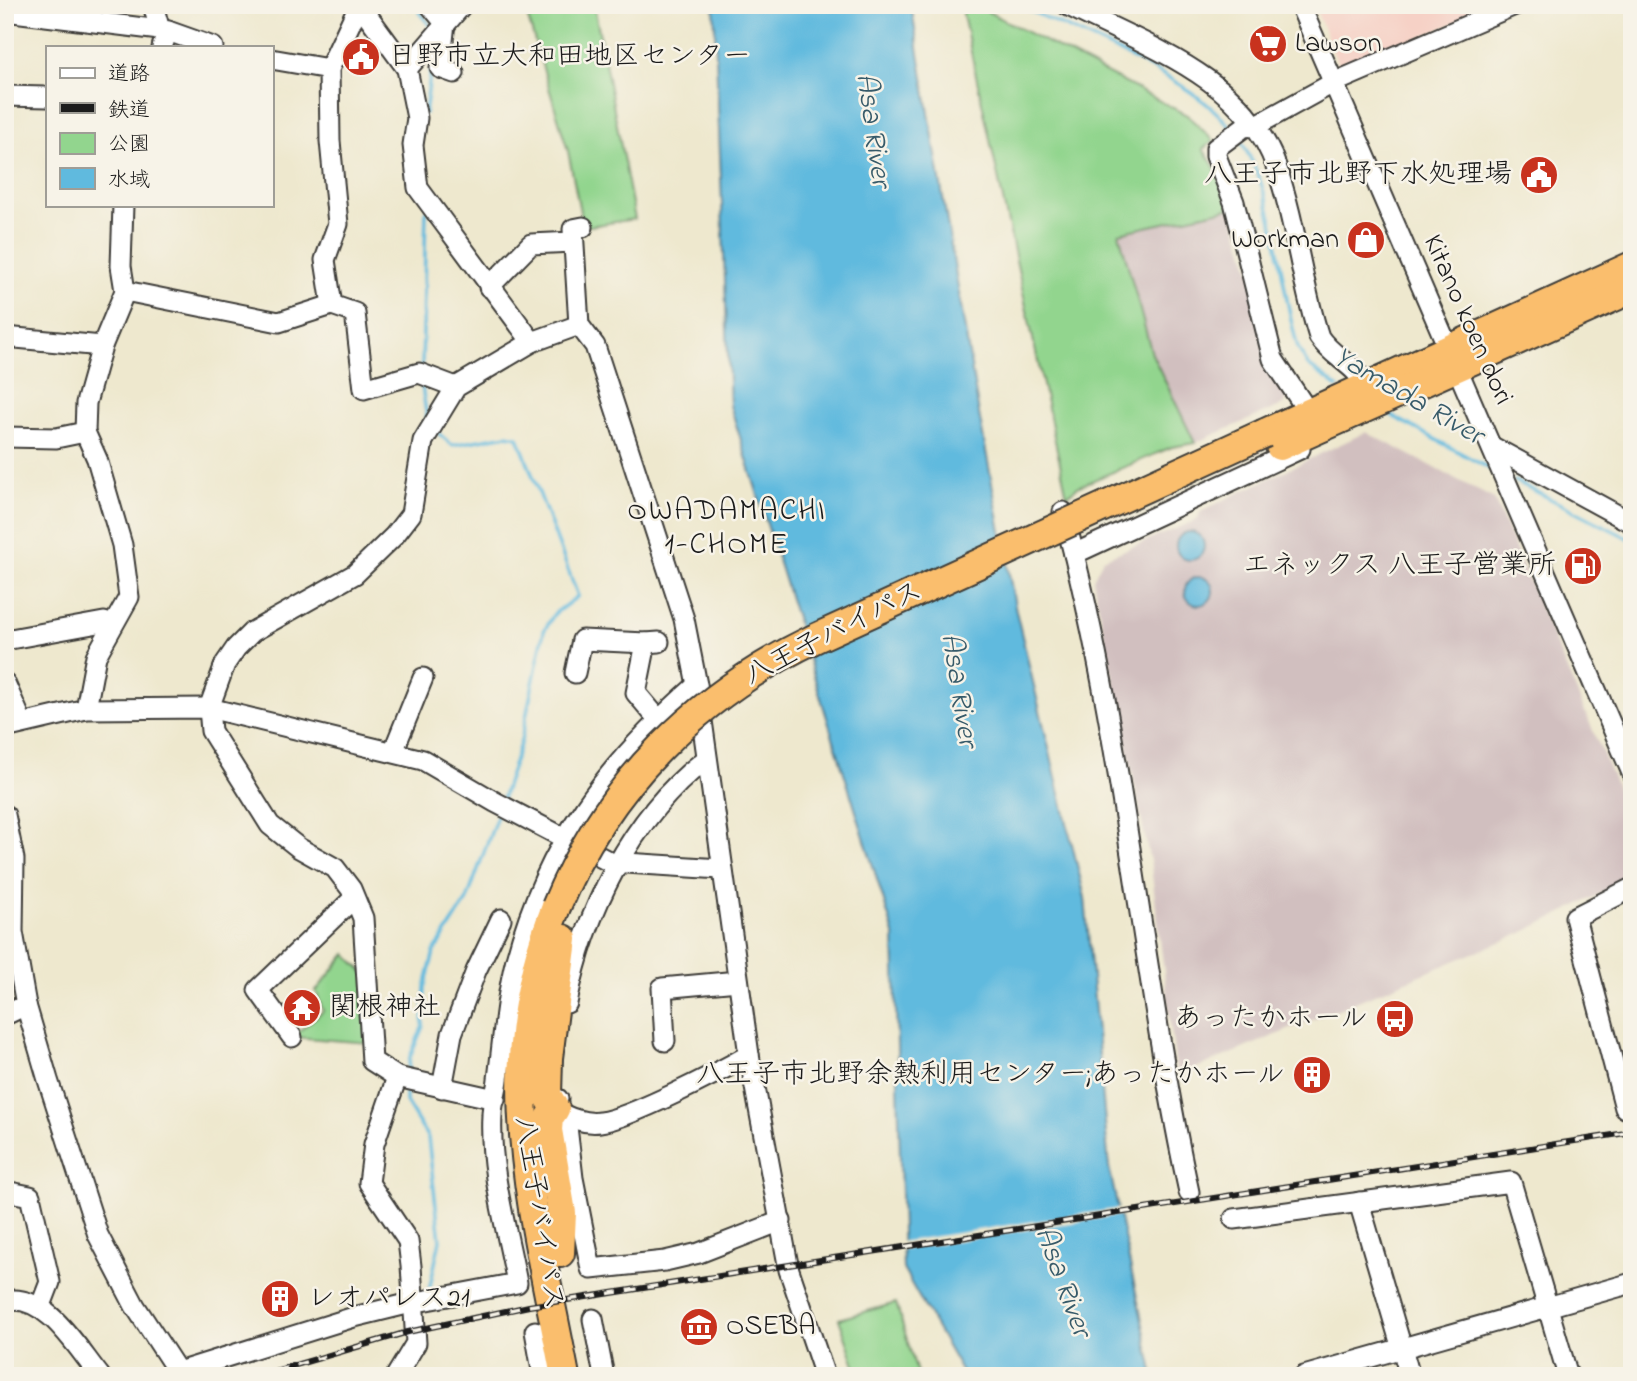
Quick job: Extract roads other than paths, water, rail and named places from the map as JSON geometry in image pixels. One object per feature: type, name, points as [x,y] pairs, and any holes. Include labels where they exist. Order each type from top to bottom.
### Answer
[{"type":"highway","name":"八王子バイパス","points":[[1453,358],[1517,317],[1632,266]]},
{"type":"highway","name":"八王子バイパス","points":[[1272,440],[1345,401],[1453,358],[1563,320],[1632,289]]},
{"type":"highway","name":"八王子バイパス","points":[[574,1375],[527,1173],[507,1100],[520,1063],[528,1002],[543,942],[564,920],[602,853],[645,790],[706,728],[754,691],[821,654],[1272,440],[1345,401]]},
{"type":"highway","name":"八王子バイパス","points":[[564,920],[546,1002],[538,1088],[542,1155],[560,1253],[574,1375]]},
{"type":"highway","points":[[560,1253],[562,1213],[548,1130],[549,1118],[560,1113],[547,1095],[548,1058],[564,920]]},
{"type":"street","points":[[153,5],[163,36]]},
{"type":"street","points":[[332,305],[325,260],[338,224],[330,141],[329,69],[359,5],[407,69],[416,109],[413,145],[418,188],[532,342]]},
{"type":"street","points":[[430,5],[445,23],[440,68],[454,73]]},
{"type":"street","points":[[407,69],[462,5]]},
{"type":"street","points":[[1067,5],[1200,74],[1223,91],[1275,164],[1319,337],[1328,350],[1360,375],[1345,401],[1334,433],[1074,554]]},
{"type":"street","name":"Kitano koen dori","points":[[1300,5],[1632,773]]},
{"type":"street","points":[[1345,401],[1273,359],[1234,202],[1216,156],[1216,148],[1333,83],[1515,5]]},
{"type":"street","points":[[5,11],[75,12],[208,46]]},
{"type":"street","points":[[273,59],[329,69]]},
{"type":"street","points":[[5,96],[46,97]]},
{"type":"street","points":[[86,709],[96,656],[111,625],[121,617],[129,597],[128,573],[97,459],[85,432],[86,402],[102,346],[125,290],[121,266],[124,206]]},
{"type":"street","points":[[489,287],[531,244],[578,235],[579,325],[595,346],[684,619],[696,685],[749,1055],[789,1270],[825,1376]]},
{"type":"street","points":[[1517,317],[1545,292],[1632,252]]},
{"type":"street","points":[[125,290],[279,322],[332,305],[355,313],[364,389],[419,373],[456,387]]},
{"type":"street","points":[[1563,320],[1595,320],[1632,303]]},
{"type":"street","points":[[507,1100],[397,1077],[372,1061],[369,1051],[367,954],[363,918],[351,889],[335,868],[299,848],[270,825],[211,731],[209,708],[225,664],[252,632],[355,574],[394,536],[411,514],[423,441],[456,387],[532,342],[579,325]]},
{"type":"street","points":[[5,337],[102,346]]},
{"type":"street","points":[[1189,1192],[1166,1073],[1093,637],[1063,512],[1280,413],[1345,401]]},
{"type":"street","points":[[5,437],[56,438],[85,432]]},
{"type":"street","points":[[1496,454],[1632,523]]},
{"type":"street","points":[[5,640],[104,622],[111,625]]},
{"type":"street","points":[[575,673],[582,640],[653,643],[636,693],[658,719]]},
{"type":"street","points":[[393,752],[423,678]]},
{"type":"street","points":[[5,683],[14,725],[86,709],[209,708],[423,760],[610,863],[721,869]]},
{"type":"street","points":[[5,815],[14,859],[13,932],[26,1005],[98,1235],[129,1295],[178,1372],[202,1366],[242,1350],[411,1303],[517,1283],[497,1174],[492,1115],[507,1100],[515,961],[539,894],[564,838],[600,782],[658,719],[696,685]]},
{"type":"street","points":[[705,760],[688,773],[663,800],[618,863],[589,928],[575,970],[564,1020],[560,1113],[591,1269],[665,1261],[699,1253],[781,1221]]},
{"type":"street","points":[[1632,888],[1576,917],[1625,1108],[1632,1106]]},
{"type":"street","points":[[292,1037],[258,990],[354,898]]},
{"type":"street","points":[[442,1088],[452,1034],[476,971],[500,919]]},
{"type":"street","points":[[665,1041],[662,988],[738,981]]},
{"type":"street","points":[[5,1015],[26,1005]]},
{"type":"street","points":[[560,1113],[600,1122],[634,1110],[749,1055]]},
{"type":"street","points":[[396,1376],[416,1342],[408,1241],[369,1183],[374,1144],[397,1077]]},
{"type":"street","points":[[1234,1219],[1511,1182],[1568,1376]]},
{"type":"street","points":[[5,1191],[30,1196],[50,1282],[40,1308]]},
{"type":"street","points":[[1359,1202],[1410,1376]]},
{"type":"street","points":[[1304,1376],[1632,1283]]},
{"type":"street","points":[[5,1301],[22,1298],[40,1308],[100,1376]]},
{"type":"street","points":[[535,1331],[574,1375],[593,1319]]},
{"type":"water","name":"Asa River","points":[[714,5],[911,5],[979,414],[1016,611],[1085,898],[1109,1167],[1154,1376],[964,1376],[903,1269],[894,934],[730,405]]},
{"type":"water","points":[[1190,532],[1200,536],[1204,546],[1200,556],[1190,560],[1180,556],[1176,546],[1180,536]]},
{"type":"water","points":[[1199,577],[1209,581],[1213,591],[1209,601],[1199,605],[1189,601],[1185,591],[1189,581]]},
{"type":"waterway","points":[[415,5],[430,26]]},
{"type":"waterway","name":"Yamada River","points":[[1018,5],[1164,75],[1215,111],[1232,130]]},
{"type":"waterway","points":[[425,113],[431,69]]},
{"type":"waterway","name":"Yamada River","points":[[1239,139],[1252,161],[1270,213],[1298,348],[1308,365],[1338,387]]},
{"type":"waterway","points":[[422,368],[426,211]]},
{"type":"waterway","points":[[421,380],[427,419]]},
{"type":"waterway","name":"Yamada River","points":[[1385,412],[1492,470]]},
{"type":"waterway","points":[[438,433],[452,445],[507,435],[518,437],[578,596],[554,614],[544,631],[521,741],[502,799]]},
{"type":"waterway","name":"Yamada River","points":[[1515,481],[1632,540]]},
{"type":"waterway","points":[[408,1073],[410,1057],[423,1026],[425,987],[434,952],[467,900],[498,813]]},
{"type":"waterway","points":[[406,1087],[406,1102],[428,1138],[440,1240],[429,1291]]},
{"type":"railway","points":[[258,1376],[408,1332],[529,1306],[1632,1132]]},
{"type":"place","name":"Lawson","points":[[1268,44]]},
{"type":"place","name":"日野市立大和田地区センター","points":[[361,57]]},
{"type":"place","name":"八王子市北野下水処理場","points":[[1539,175]]},
{"type":"place","name":"Workman","points":[[1366,240]]},
{"type":"place","name":"エネックス 八王子営業所","points":[[1583,566]]},
{"type":"place","name":"関根神社","points":[[302,1008]]},
{"type":"place","name":"あったかホール","points":[[1395,1019]]},
{"type":"place","name":"八王子市北野余熱利用センター;あったかホール","points":[[1312,1075]]},
{"type":"place","name":"レオパレス21","points":[[280,1299]]},
{"type":"place","name":"OSEBA","points":[[699,1327]]},
{"type":"district","name":"OWADAMACHI 1-CHOME","points":[[727,529]]}]
